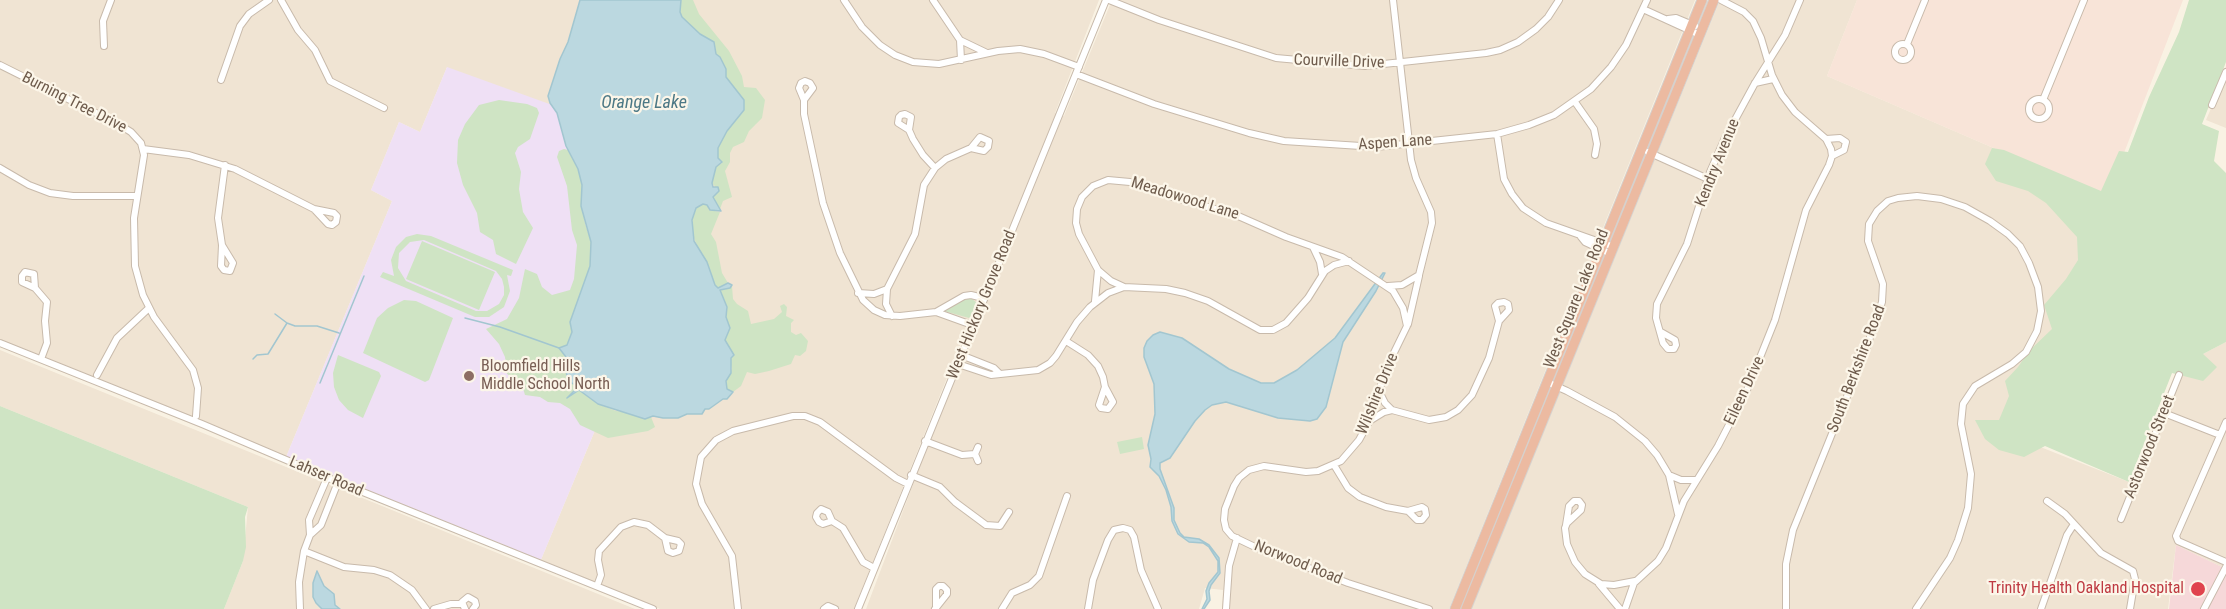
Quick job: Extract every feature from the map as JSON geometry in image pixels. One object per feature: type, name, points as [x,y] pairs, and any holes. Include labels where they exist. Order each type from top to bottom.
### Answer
[{"type":"highway","name":"West Square Lake Road","points":[[1455,609],[1702,0]]},
{"type":"highway","name":"West Square Lake Road","points":[[1466,609],[1714,0]]},
{"type":"street","points":[[104,46],[103,21],[111,0]]},
{"type":"street","points":[[221,80],[233,43],[244,20],[269,0]]},
{"type":"street","points":[[281,0],[294,24],[315,50],[330,81],[384,108]]},
{"type":"street","name":"Aspen Lane","points":[[844,0],[868,34],[880,45],[895,55],[913,62],[929,64],[961,60],[1004,50],[1025,50],[1052,57],[1154,104],[1265,138],[1361,147],[1497,134],[1541,121],[1575,102],[1601,78],[1618,57],[1632,34],[1647,0]]},
{"type":"street","points":[[933,0],[960,40],[987,53]]},
{"type":"street","name":"Courville Drive","points":[[1107,0],[1158,20],[1284,60],[1365,66],[1486,53],[1506,48],[1536,29],[1548,17],[1559,0]]},
{"type":"street","name":"West Hickory Grove Road","points":[[858,609],[983,298],[1107,0]]},
{"type":"street","name":"Wilshire Drive","points":[[1334,465],[1355,446],[1370,420],[1386,369],[1412,312],[1419,275],[1431,233],[1432,219],[1414,172],[1409,144],[1393,0]]},
{"type":"street","name":"Eileen Drive","points":[[1625,609],[1636,581],[1663,553],[1678,514],[1696,480],[1723,438],[1757,367],[1778,312],[1806,210],[1832,156],[1826,139],[1791,108],[1773,79],[1760,34],[1750,18],[1739,9],[1721,0]]},
{"type":"street","name":"Kendry Avenue","points":[[1661,332],[1656,318],[1656,307],[1687,244],[1708,179],[1724,140],[1755,82],[1788,29],[1800,0]]},
{"type":"street","points":[[1907,44],[1925,0]]},
{"type":"street","points":[[2043,100],[2084,0]]},
{"type":"street","points":[[1643,9],[1668,19],[1676,18],[1701,32]]},
{"type":"street","points":[[960,40],[961,60]]},
{"type":"street","name":"Burning Tree Drive","points":[[0,65],[118,124],[135,136],[143,149]]},
{"type":"street","points":[[2212,105],[2226,72]]},
{"type":"street","points":[[1755,82],[1773,79]]},
{"type":"street","points":[[804,100],[807,135],[823,202],[840,253],[858,292],[869,306],[892,316],[907,316],[936,312],[964,296],[983,298]]},
{"type":"street","points":[[1575,102],[1594,129],[1597,144],[1595,155]]},
{"type":"street","points":[[909,130],[918,148],[935,168]]},
{"type":"street","points":[[1497,134],[1502,174],[1517,202],[1540,220],[1581,237],[1587,236],[1613,250]]},
{"type":"street","name":"Eileen Drive","points":[[1826,139],[1840,138],[1846,142],[1846,147],[1842,152],[1832,156]]},
{"type":"street","points":[[892,316],[886,304],[887,289],[915,234],[922,190],[935,168],[952,155],[971,148]]},
{"type":"street","points":[[196,416],[198,388],[193,370],[149,308],[135,266],[136,196],[143,149],[189,155],[225,165],[265,182],[314,209]]},
{"type":"street","points":[[1642,150],[1708,179]]},
{"type":"street","points":[[222,245],[218,218],[225,165]]},
{"type":"street","points":[[0,168],[29,185],[50,193],[73,196],[136,196]]},
{"type":"street","name":"Meadowood Lane","points":[[1124,287],[1111,281],[1098,270],[1079,234],[1076,213],[1079,203],[1085,194],[1097,184],[1108,180],[1130,182],[1169,196],[1223,210],[1350,261],[1382,283]]},
{"type":"street","name":"South Berkshire Road","points":[[1786,609],[1786,564],[1793,530],[1865,352],[1882,302],[1882,282],[1868,237],[1868,227],[1872,217],[1882,205],[1894,199],[1911,196],[1935,198],[1965,207],[2004,231],[2017,243],[2027,258],[2038,287],[2041,307],[2033,342],[2026,352],[2016,362],[1978,384],[1963,404],[1961,429],[1971,474],[1968,508],[1953,552],[1916,609]]},
{"type":"street","points":[[1313,246],[1322,274]]},
{"type":"street","points":[[958,364],[991,375],[1038,370],[1050,363],[1080,318],[1095,301],[1107,293],[1124,287],[1166,289],[1185,293],[1208,301],[1260,330],[1273,330],[1286,323],[1322,274],[1334,265],[1350,261]]},
{"type":"street","points":[[1095,301],[1098,270]]},
{"type":"street","points":[[1382,283],[1402,285],[1419,275]]},
{"type":"street","points":[[1382,283],[1400,302],[1407,327]]},
{"type":"street","points":[[35,288],[45,298],[48,306],[45,321],[47,343],[41,359]]},
{"type":"street","points":[[858,292],[874,294],[887,289]]},
{"type":"street","points":[[97,375],[117,338],[149,308]]},
{"type":"street","points":[[936,312],[972,325]]},
{"type":"street","points":[[1370,420],[1392,411],[1429,420],[1442,418],[1458,410],[1469,400],[1482,375],[1493,349],[1499,321]]},
{"type":"street","points":[[1066,341],[1095,362],[1101,371],[1105,387]]},
{"type":"street","name":"Lahser Road","points":[[0,343],[651,609]]},
{"type":"street","points":[[961,355],[994,368],[999,373]]},
{"type":"street","name":"Astorwood Street","points":[[2121,519],[2179,375]]},
{"type":"street","points":[[1547,382],[1609,414],[1629,427],[1651,448],[1670,475],[1678,514]]},
{"type":"street","points":[[1379,391],[1392,411]]},
{"type":"street","points":[[2164,413],[2220,435]]},
{"type":"street","points":[[738,609],[732,556],[702,504],[697,489],[699,463],[716,440],[733,431],[793,416],[805,416],[828,428],[896,478],[908,484]]},
{"type":"street","points":[[2226,422],[2176,533],[2176,538],[2226,562]]},
{"type":"street","points":[[925,441],[962,455],[977,458],[978,447]]},
{"type":"street","points":[[1237,538],[1226,529],[1224,517],[1234,486],[1245,472],[1263,466],[1313,472],[1334,465],[1345,484],[1356,495],[1386,507],[1408,511]]},
{"type":"street","points":[[911,475],[940,487],[986,525],[1000,526],[1009,512]]},
{"type":"street","points":[[1670,475],[1680,479],[1696,480]]},
{"type":"street","points":[[300,609],[299,576],[310,535],[309,520],[327,478]]},
{"type":"street","points":[[310,535],[321,525],[338,482]]},
{"type":"street","points":[[1002,609],[1012,593],[1030,585],[1039,576],[1067,496]]},
{"type":"street","points":[[2047,501],[2060,510],[2101,553],[2133,572],[2135,579],[2130,609]]},
{"type":"street","points":[[832,521],[843,528],[863,562],[874,568]]},
{"type":"street","points":[[597,586],[601,575],[599,551],[621,527],[631,523],[644,523],[653,527],[665,538]]},
{"type":"street","points":[[2041,609],[2067,535],[2074,524]]},
{"type":"street","points":[[1566,525],[1566,540],[1572,557],[1581,570],[1607,592],[1620,609]]},
{"type":"street","points":[[1088,609],[1093,580],[1108,540],[1114,530],[1123,528],[1130,530],[1134,537],[1142,570],[1158,609]]},
{"type":"street","name":"Norwood Road","points":[[1226,609],[1229,567],[1237,538],[1333,578],[1429,609]]},
{"type":"street","points":[[304,551],[344,567],[390,574],[412,590],[426,609]]},
{"type":"street","points":[[2204,609],[2226,567]]},
{"type":"street","points":[[1596,582],[1610,585],[1636,581]]},
{"type":"street","points":[[434,609],[451,604],[464,607],[464,598],[472,598],[476,603],[473,609]]},
{"type":"street","points":[[824,609],[828,606],[835,609]]},
{"type":"shaded area","points":[[0,0],[1099,0],[1055,113],[1064,116],[1112,0],[1695,0],[1449,609],[1222,609],[1223,590],[1205,588],[1199,609],[866,609],[971,331],[967,328],[854,609],[741,609],[733,551],[710,514],[703,512],[725,546],[730,560],[735,609],[660,609],[540,562],[652,294],[447,67],[420,132],[399,122],[371,190],[392,201],[286,457],[0,340]]},
{"type":"shaded area","points":[[1720,0],[1857,0],[1827,76],[2107,197],[2010,435],[2129,482],[2179,373],[2203,354],[2226,342],[2226,569],[2176,545],[2168,609],[1471,609]]},
{"type":"shaded area","points":[[1857,0],[2183,0],[2107,197],[1827,76]]},
{"type":"shaded area","name":"Bloomfield Hills Middle School North","points":[[447,67],[696,157],[652,294],[540,562],[286,457],[392,201],[371,190],[399,122],[420,132]]},
{"type":"shaded area","points":[[2226,74],[2226,128],[2206,120]]},
{"type":"shaded area","points":[[0,350],[635,609],[224,609],[243,561],[248,507],[0,406]]},
{"type":"shaded area","name":"Trinity Health Oakland Hospital","points":[[2176,545],[2226,569],[2226,609],[2169,609]]},
{"type":"green space","points":[[681,0],[693,0],[699,14],[729,51],[742,76],[744,87],[756,88],[765,100],[762,118],[749,131],[744,142],[733,147],[730,153],[730,162],[725,171],[732,197],[723,201],[720,209],[713,197],[719,191],[712,183],[716,167],[722,163],[718,158],[718,148],[727,131],[744,109],[744,103],[726,77],[726,69],[716,54],[714,42],[700,34],[682,17]]},
{"type":"green space","points":[[2189,0],[2226,0],[2226,62],[2202,124],[2219,131],[2214,161],[2226,173],[2226,342],[2203,354],[2217,367],[2203,381],[2172,373],[2129,482],[2045,446],[2024,457],[1999,450],[1985,439],[1975,420],[1999,420],[2009,396],[2005,381],[2029,351],[2052,329],[2044,305],[2066,279],[2078,260],[2077,237],[2046,203],[2028,191],[1996,181],[1985,164],[1992,148],[2004,150],[2101,191],[2119,151],[2128,152],[2149,97],[2179,32]]},
{"type":"green space","points":[[499,100],[527,104],[537,108],[539,113],[530,139],[518,147],[515,153],[521,172],[519,189],[523,212],[533,228],[516,264],[496,254],[493,240],[480,232],[477,213],[463,185],[457,163],[458,140],[465,124],[479,105]]},
{"type":"green space","points":[[568,150],[578,169],[582,185],[585,223],[591,242],[590,266],[570,324],[572,332],[567,345],[559,348],[566,357],[567,381],[576,385],[575,390],[569,396],[579,390],[598,404],[616,411],[629,412],[645,419],[651,417],[655,427],[648,431],[608,438],[580,425],[570,409],[560,403],[525,395],[521,382],[507,374],[505,357],[499,344],[486,329],[507,319],[519,298],[525,269],[537,274],[542,287],[552,295],[570,290],[574,279],[577,245],[572,230],[567,186],[557,157],[559,151]]},
{"type":"green space","points":[[707,205],[709,210],[720,212],[711,234],[716,242],[722,273],[728,283],[718,288],[692,233],[693,213],[696,207]]},
{"type":"green space","points":[[417,234],[431,236],[513,270],[511,276],[507,275],[510,291],[504,307],[489,317],[475,317],[380,277],[383,272],[394,276],[391,260],[396,247],[406,237]],"holes":[[[424,240],[496,271],[502,279],[504,295],[499,304],[487,311],[476,311],[406,281],[398,268],[399,253],[410,242]]]},
{"type":"green space","points":[[422,241],[495,272],[479,310],[406,279]]},
{"type":"green space","points":[[732,286],[733,299],[748,311],[751,324],[774,319],[782,312],[780,306],[784,304],[787,307],[786,316],[794,320],[791,323],[791,332],[796,335],[801,333],[808,341],[806,351],[800,356],[795,355],[791,364],[755,374],[747,372],[741,386],[733,392],[727,389],[726,380],[732,369],[725,340],[729,328],[726,317],[727,307],[720,290]]},
{"type":"green space","points":[[971,298],[977,303],[973,315],[969,318],[944,311],[963,299]]},
{"type":"green space","points":[[404,300],[416,301],[453,318],[429,380],[425,382],[363,353],[377,318],[388,308]]},
{"type":"green space","points":[[338,355],[379,372],[381,376],[363,418],[348,410],[339,400],[334,387],[333,373]]},
{"type":"green space","points":[[0,406],[248,507],[245,517],[246,547],[243,561],[224,609],[0,609]]},
{"type":"green space","points":[[1142,437],[1144,449],[1120,454],[1117,442]]},
{"type":"water","name":"Orange Lake","points":[[580,0],[681,0],[682,17],[700,34],[714,42],[716,54],[726,69],[726,77],[744,100],[744,110],[727,131],[718,148],[718,158],[722,162],[716,167],[712,183],[713,187],[718,187],[719,191],[713,197],[721,211],[710,210],[707,205],[703,204],[696,208],[692,220],[694,241],[707,262],[715,285],[718,288],[728,283],[732,285],[730,288],[720,290],[727,307],[726,317],[730,328],[725,340],[734,355],[731,358],[731,373],[726,381],[727,389],[733,392],[727,399],[705,409],[702,414],[687,414],[678,418],[653,416],[645,419],[598,404],[579,390],[567,398],[575,390],[576,385],[567,381],[566,357],[559,348],[567,345],[572,332],[570,322],[590,266],[591,242],[581,206],[582,185],[578,169],[566,146],[557,113],[548,96],[568,42]]},
{"type":"water","points":[[1385,273],[1376,291],[1343,342],[1326,407],[1317,419],[1310,421],[1278,418],[1226,402],[1212,405],[1195,421],[1170,458],[1160,463],[1174,508],[1174,520],[1180,533],[1184,537],[1199,539],[1209,545],[1219,558],[1220,573],[1211,585],[1210,600],[1202,609],[1207,599],[1206,591],[1209,583],[1218,572],[1218,561],[1209,547],[1203,543],[1189,542],[1178,534],[1172,521],[1166,490],[1159,476],[1150,467],[1148,445],[1155,414],[1154,384],[1144,357],[1147,341],[1160,332],[1182,338],[1229,369],[1261,383],[1274,383],[1297,370],[1335,338]]},
{"type":"water","points":[[317,571],[324,586],[334,594],[335,605],[340,609],[322,609],[316,603],[313,597],[313,583]]},
{"type":"waterway","points":[[320,383],[364,276]]},
{"type":"waterway","points":[[275,314],[295,326],[317,326],[339,333]]},
{"type":"waterway","points":[[465,318],[500,327],[559,348]]},
{"type":"waterway","points":[[253,359],[257,355],[268,354],[287,323]]},
{"type":"place","name":"Bloomfield Hills Middle School North","points":[[469,376]]},
{"type":"place","name":"Trinity Health Oakland Hospital","points":[[2198,589]]}]
